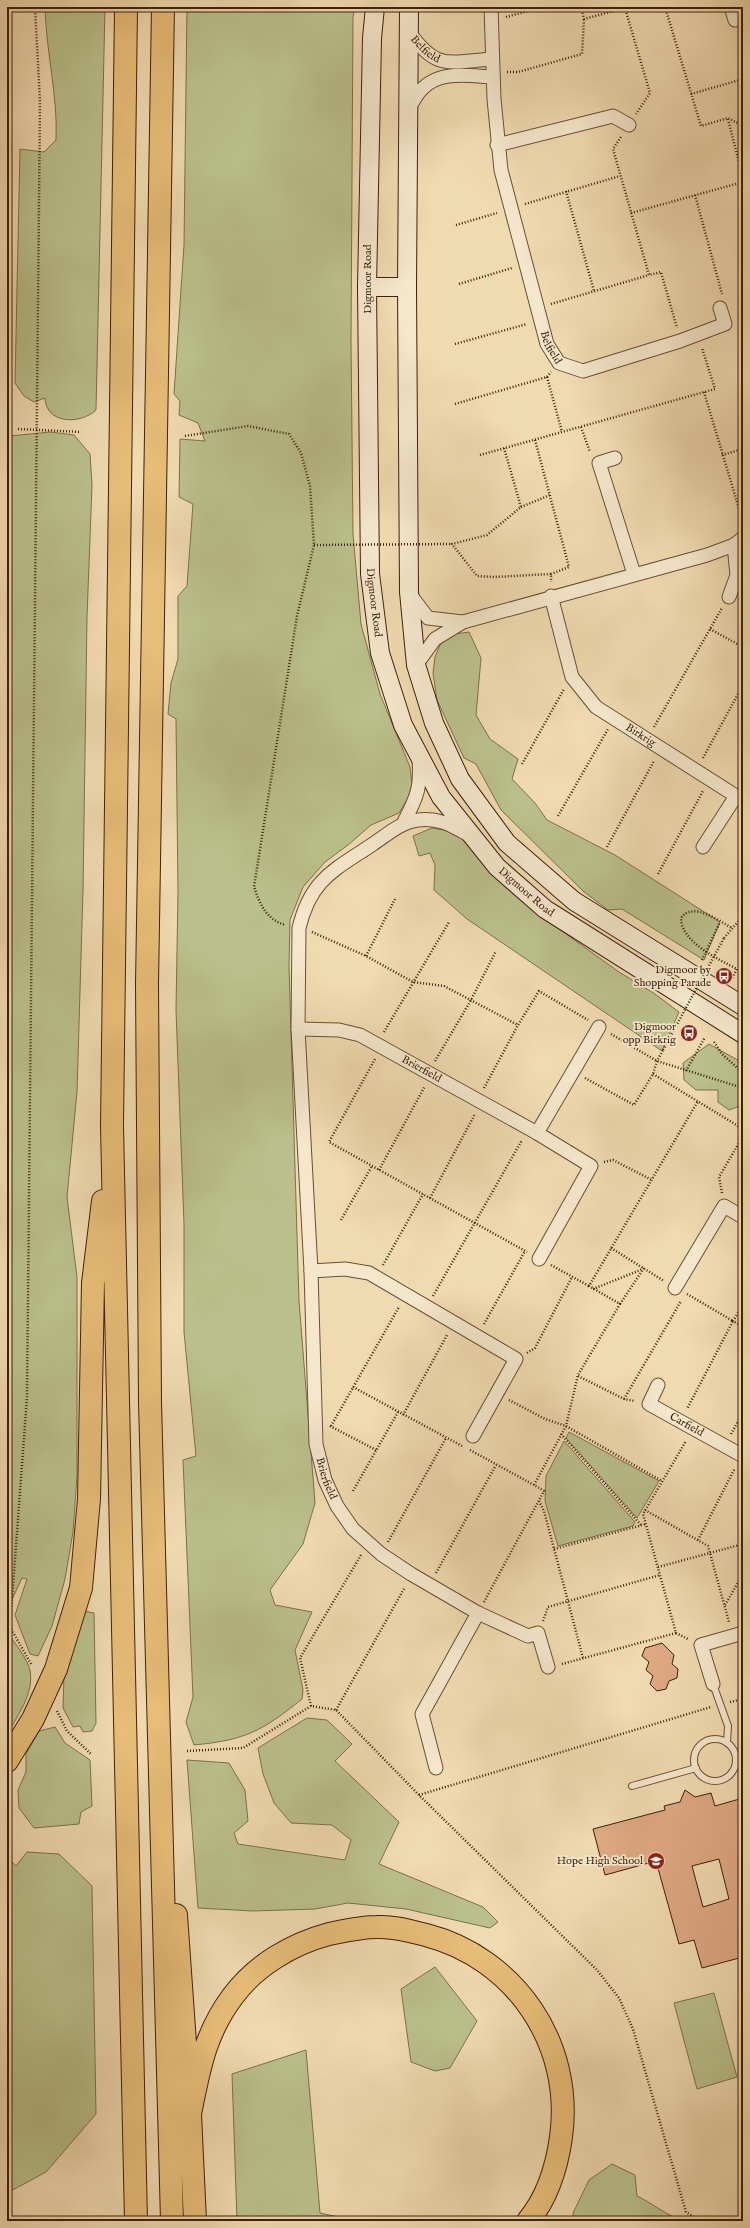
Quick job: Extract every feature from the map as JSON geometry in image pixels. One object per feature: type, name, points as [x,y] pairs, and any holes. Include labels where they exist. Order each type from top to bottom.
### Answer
[{"type":"highway","points":[[126,7],[112,1126],[136,2221]]},
{"type":"highway","points":[[163,7],[147,984],[150,1402],[172,2221]]},
{"type":"highway","points":[[7,1761],[33,1719],[56,1668],[81,1588],[89,1499],[93,1283],[112,1126]]},
{"type":"highway","points":[[161,1784],[180,1945],[195,2221]]},
{"type":"highway","points":[[190,2114],[202,2054],[217,2022],[233,1995],[269,1961],[313,1938],[347,1930],[378,1926],[406,1930],[448,1941],[478,1956],[503,1977],[526,2001],[543,2028],[554,2056],[562,2088],[563,2114],[558,2155],[547,2190],[528,2221]]},
{"type":"street","name":"Digmoor Road","points":[[375,7],[372,38],[368,287],[370,574],[380,653],[403,725],[418,756],[441,797],[470,835],[497,866],[546,908],[743,1034]]},
{"type":"street","name":"Digmoor Road","points":[[409,7],[407,288],[409,592],[416,665],[434,723],[460,779],[507,843],[574,901],[743,1006]]},
{"type":"street","name":"Belfield","points":[[491,7],[492,75],[497,145],[511,209],[547,344],[559,363],[583,371],[680,341],[725,324],[720,308]]},
{"type":"street","points":[[731,7],[735,20]]},
{"type":"street","name":"Belfield","points":[[409,32],[422,50],[433,58],[446,62],[492,59]]},
{"type":"street","name":"Belfield","points":[[409,108],[423,88],[435,80],[448,76],[492,75]]},
{"type":"street","points":[[497,145],[612,116],[630,125]]},
{"type":"street","points":[[368,287],[407,288]]},
{"type":"street","points":[[615,458],[598,463],[634,574]]},
{"type":"street","points":[[416,665],[435,639],[462,622],[551,596],[707,555],[738,541],[737,575],[729,598]]},
{"type":"street","points":[[409,592],[428,618],[462,622]]},
{"type":"street","name":"Birkrig","points":[[551,596],[572,676],[596,707],[736,796],[703,847]]},
{"type":"street","name":"Brierfield","points":[[404,822],[415,802],[420,783],[418,756]]},
{"type":"street","name":"Brierfield","points":[[470,835],[444,821],[420,819],[404,822],[332,870],[311,896],[302,913],[299,928],[298,1029],[311,1271],[316,1444],[325,1480],[337,1506],[349,1523],[368,1543],[381,1554],[411,1574],[478,1613],[528,1636],[538,1633]]},
{"type":"street","points":[[533,1131],[574,1072],[599,1027]]},
{"type":"street","name":"Brierfield","points":[[298,1029],[350,1032],[379,1046],[533,1131],[592,1166]]},
{"type":"street","points":[[539,1259],[592,1166]]},
{"type":"street","points":[[680,1290],[724,1206],[743,1217]]},
{"type":"street","points":[[311,1271],[345,1269],[363,1272],[377,1277],[516,1359],[473,1436]]},
{"type":"street","points":[[649,1404],[658,1385]]},
{"type":"street","name":"Carfield","points":[[649,1404],[742,1456]]},
{"type":"street","points":[[436,1768],[422,1714],[478,1613]]},
{"type":"street","points":[[538,1633],[548,1667]]},
{"type":"street","points":[[713,1684],[701,1645],[738,1634]]},
{"type":"lane","points":[[713,1684],[728,1726],[727,1743],[735,1754],[735,1768],[726,1779],[719,1781],[705,1779],[696,1768],[695,1755],[702,1744],[714,1740],[727,1743]]},
{"type":"lane","points":[[735,1754],[743,1755]]},
{"type":"lane","points":[[632,1786],[696,1768]]},
{"type":"path","points":[[31,1664],[8,1627],[27,1397],[40,102],[35,7]]},
{"type":"path","points":[[491,21],[542,7]]},
{"type":"path","points":[[492,75],[518,72],[582,54],[584,18],[581,7]]},
{"type":"path","points":[[584,18],[629,7]]},
{"type":"path","points":[[665,7],[701,126],[728,118],[743,126]]},
{"type":"path","points":[[625,8],[650,93],[630,125],[612,149],[649,275]]},
{"type":"path","points":[[691,94],[743,79]]},
{"type":"path","points":[[728,118],[743,178]]},
{"type":"path","points":[[456,225],[620,176]]},
{"type":"path","points":[[631,212],[743,182]]},
{"type":"path","points":[[566,191],[594,292]]},
{"type":"path","points":[[695,195],[723,292],[720,308]]},
{"type":"path","points":[[459,284],[526,264]]},
{"type":"path","points":[[455,344],[539,314],[594,292],[661,272],[680,341]]},
{"type":"path","points":[[480,455],[715,389],[698,334]]},
{"type":"path","points":[[455,404],[546,377],[559,363]]},
{"type":"path","points":[[546,377],[562,432]]},
{"type":"path","points":[[704,392],[743,522]]},
{"type":"path","points":[[186,436],[248,426],[289,434],[301,453],[310,486],[314,545],[297,616],[254,886],[262,909],[278,923],[299,928],[366,956],[413,982],[444,986],[518,1025]]},
{"type":"path","points":[[581,427],[588,451],[598,463]]},
{"type":"path","points":[[18,429],[81,432]]},
{"type":"path","points":[[452,544],[477,576],[494,578],[551,574],[569,567],[535,440]]},
{"type":"path","points":[[504,448],[521,507]]},
{"type":"path","points":[[722,455],[743,449]]},
{"type":"path","points":[[314,545],[452,544],[487,535],[521,507],[550,495]]},
{"type":"path","points":[[551,574],[551,596]]},
{"type":"path","points":[[647,739],[729,598]]},
{"type":"path","points":[[710,629],[743,647]]},
{"type":"path","points":[[522,764],[572,676]]},
{"type":"path","points":[[696,770],[743,685]]},
{"type":"path","points":[[558,816],[614,719]]},
{"type":"path","points":[[607,847],[661,748]]},
{"type":"path","points":[[658,874],[710,779]]},
{"type":"path","points":[[366,956],[395,899]]},
{"type":"path","points":[[732,928],[705,913],[690,912],[684,914],[680,918],[683,929],[706,952],[737,969],[732,978]]},
{"type":"path","points":[[574,1072],[634,1105],[653,1074],[657,1061],[724,938],[743,916]]},
{"type":"path","points":[[449,922],[413,982],[329,1142],[620,1304]]},
{"type":"path","points":[[702,960],[720,922]]},
{"type":"path","points":[[379,1170],[496,951]]},
{"type":"path","points":[[430,1198],[518,1025],[539,991],[657,1061],[743,1088]]},
{"type":"path","points":[[686,1071],[705,1037]]},
{"type":"path","points":[[714,1042],[722,1054],[743,1073]]},
{"type":"path","points":[[653,1074],[743,1129]]},
{"type":"path","points":[[589,1286],[698,1101]]},
{"type":"path","points":[[427,1307],[475,1223],[533,1131]]},
{"type":"path","points":[[724,1206],[720,1177],[743,1136]]},
{"type":"path","points":[[592,1166],[613,1160],[652,1180]]},
{"type":"path","points":[[341,1220],[372,1166]]},
{"type":"path","points":[[377,1277],[423,1194]]},
{"type":"path","points":[[611,1248],[743,1327]]},
{"type":"path","points":[[477,1336],[525,1251]]},
{"type":"path","points":[[593,1288],[644,1268]]},
{"type":"path","points":[[534,1485],[566,1426],[578,1376],[620,1304],[644,1268]]},
{"type":"path","points":[[516,1359],[534,1348],[572,1277]]},
{"type":"path","points":[[624,1399],[680,1290]]},
{"type":"path","points":[[331,1427],[407,1294]]},
{"type":"path","points":[[681,1422],[733,1321],[743,1305]]},
{"type":"path","points":[[403,1414],[454,1322]]},
{"type":"path","points":[[578,1376],[624,1399],[649,1404]]},
{"type":"path","points":[[353,1387],[544,1491],[478,1613]]},
{"type":"path","points":[[497,1393],[545,1419],[566,1426],[662,1481]]},
{"type":"path","points":[[353,1491],[398,1412]]},
{"type":"path","points":[[725,1446],[743,1414]]},
{"type":"path","points":[[315,1419],[376,1450]]},
{"type":"path","points":[[548,1667],[676,1633],[643,1514],[693,1429]]},
{"type":"path","points":[[561,1434],[641,1525]]},
{"type":"path","points":[[381,1554],[446,1438]]},
{"type":"path","points":[[698,1540],[742,1456]]},
{"type":"path","points":[[430,1585],[496,1465]]},
{"type":"path","points":[[539,1500],[544,1511],[583,1658]]},
{"type":"path","points":[[645,1510],[708,1546],[725,1606],[738,1634]]},
{"type":"path","points":[[554,1549],[646,1524]]},
{"type":"path","points":[[311,1706],[300,1658],[368,1543]]},
{"type":"path","points":[[658,1567],[743,1544]]},
{"type":"path","points":[[336,1710],[411,1574]]},
{"type":"path","points":[[725,1606],[743,1574]]},
{"type":"path","points":[[538,1633],[548,1606],[660,1575]]},
{"type":"path","points":[[55,1706],[67,1731],[92,1755]]},
{"type":"path","points":[[187,1751],[243,1748],[311,1706],[336,1710],[419,1795],[597,1970],[619,1998],[632,2029],[686,2212],[700,2221]]},
{"type":"path","points":[[419,1795],[702,1710]]},
{"type":"green space","points":[[45,7],[105,7],[96,410],[89,415],[73,420],[57,417],[51,413],[47,407],[45,398],[34,402],[24,396],[15,383],[20,149],[44,152],[56,140],[54,90],[47,40]]},
{"type":"green space","points":[[187,7],[355,7],[353,17],[351,341],[353,534],[361,624],[380,694],[410,767],[412,785],[408,798],[399,813],[371,825],[325,862],[303,887],[290,920],[289,966],[299,1301],[315,1503],[303,1544],[270,1590],[275,1605],[312,1612],[295,1650],[303,1690],[302,1699],[276,1719],[252,1732],[227,1740],[194,1745],[186,1722],[193,1697],[183,1460],[196,1456],[184,1332],[184,1224],[176,1010],[178,891],[176,719],[168,714],[171,683],[178,659],[178,596],[187,586],[193,504],[179,497],[180,439],[205,441],[198,423],[179,415],[180,401],[174,394],[184,245]]},
{"type":"green space","points":[[50,432],[74,435],[90,454],[92,485],[87,617],[83,890],[77,1092],[67,1197],[77,1277],[77,1475],[73,1532],[65,1579],[52,1626],[38,1656],[30,1654],[15,1615],[27,1579],[22,1578],[7,1610],[7,539],[10,436]]},
{"type":"green space","points":[[469,632],[481,658],[476,715],[490,739],[518,759],[512,779],[535,803],[547,820],[615,855],[720,922],[704,960],[622,909],[608,910],[583,891],[501,810],[476,764],[464,758],[437,700],[433,673],[435,657],[441,643],[455,634]]},
{"type":"green space","points":[[432,828],[455,832],[544,918],[619,972],[655,994],[679,1012],[662,1051],[467,919],[434,890],[435,865],[430,853],[419,856],[413,836]]},
{"type":"green space","points":[[709,1044],[743,1063],[743,1105],[729,1110],[718,1102],[718,1090],[696,1090],[684,1080],[683,1063]]},
{"type":"green space","points":[[569,1432],[659,1481],[637,1518],[566,1438]]},
{"type":"green space","points":[[564,1441],[635,1522],[633,1526],[558,1546],[545,1501],[546,1476]]},
{"type":"green space","points":[[83,1611],[94,1613],[96,1723],[92,1731],[83,1732],[80,1726],[73,1727],[63,1708],[64,1674]]},
{"type":"green space","points":[[8,1633],[27,1662],[31,1681],[22,1709],[7,1734]]},
{"type":"green space","points":[[307,1718],[327,1720],[352,1744],[335,1761],[399,1822],[379,1864],[483,1907],[498,1922],[490,1928],[406,1909],[348,1903],[315,1909],[253,1911],[198,1908],[187,1760],[229,1763],[245,1790],[248,1821],[234,1833],[238,1844],[345,1860],[351,1840],[332,1825],[291,1823],[274,1803],[263,1774],[258,1748]]},
{"type":"green space","points":[[55,1727],[65,1743],[90,1760],[92,1806],[81,1812],[79,1824],[34,1828],[19,1808],[18,1790],[26,1772],[26,1754],[39,1731]]},
{"type":"green space","points":[[27,1852],[59,1854],[92,1886],[96,2114],[46,2172],[7,2193],[7,1857],[16,1866]]},
{"type":"green space","points":[[435,1967],[477,2021],[450,2068],[435,2071],[411,2062],[401,1989]]},
{"type":"green space","points":[[714,1993],[737,2077],[697,2089],[674,2003]]},
{"type":"green space","points":[[306,2050],[320,2213],[356,2221],[237,2221],[232,2074]]},
{"type":"green space","points":[[612,2164],[635,2175],[637,2196],[673,2217],[685,2221],[574,2221],[573,2213],[589,2180]]},
{"type":"building","points":[[662,1643],[674,1655],[672,1664],[678,1669],[677,1678],[669,1681],[666,1689],[657,1691],[650,1684],[653,1676],[646,1670],[649,1662],[642,1656],[645,1648]]},
{"type":"building","points":[[685,1790],[695,1797],[711,1793],[715,1806],[743,1798],[743,1957],[702,1968],[694,1940],[679,1944],[656,1861],[605,1875],[593,1829],[665,1810],[664,1806],[680,1802]],"holes":[[[719,1859],[729,1899],[703,1907],[692,1866]]]},
{"type":"place","name":"Digmoor by Shopping Parade","points":[[724,976]]},
{"type":"place","name":"Digmoor opp Birkrig","points":[[689,1033]]},
{"type":"place","name":"Hope High School","points":[[656,1861]]}]
